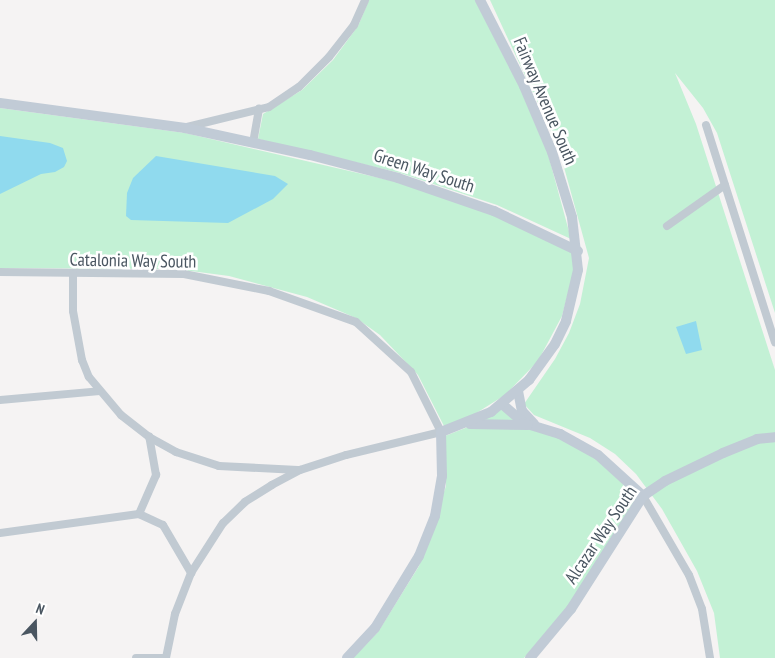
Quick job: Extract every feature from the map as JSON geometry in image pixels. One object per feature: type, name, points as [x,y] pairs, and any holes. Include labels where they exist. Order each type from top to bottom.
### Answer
[{"type":"street","name":"Green Way South","points":[[185,128],[259,110],[299,87],[330,57],[354,25],[365,0]]},
{"type":"street","name":"Fairway Avenue South","points":[[441,432],[466,423],[502,404],[518,390],[542,363],[566,321],[578,270],[578,251],[572,217],[552,152],[511,59],[480,0]]},
{"type":"street","name":"Green Way South","points":[[0,103],[185,128],[253,142],[398,178],[494,210],[578,251]]},
{"type":"street","points":[[253,142],[259,110]]},
{"type":"street","points":[[706,125],[775,342]]},
{"type":"street","points":[[667,226],[725,185]]},
{"type":"street","name":"Catalonia Way South","points":[[0,272],[176,274],[228,281],[316,305],[356,322],[411,372],[441,432]]},
{"type":"street","points":[[73,274],[77,340],[90,377],[121,414],[149,437],[176,452],[220,466],[257,470],[300,470]]},
{"type":"street","points":[[518,390],[522,411],[532,425]]},
{"type":"street","points":[[0,400],[100,391]]},
{"type":"street","points":[[502,404],[518,420],[578,442],[598,455],[643,496],[689,575],[702,610],[710,658]]},
{"type":"street","points":[[466,423],[532,425]]},
{"type":"street","points":[[136,658],[166,658],[175,614],[190,573],[224,523],[245,502],[300,470],[346,455],[441,432],[442,476],[435,516],[429,532],[402,588],[375,628],[347,658]]},
{"type":"street","points":[[139,514],[156,475],[149,437]]},
{"type":"street","name":"Alcazar Way South","points":[[530,658],[571,609],[643,496],[665,481],[723,453],[757,439],[775,437]]},
{"type":"street","points":[[0,533],[139,514],[163,525],[190,573]]},
{"type":"green space","points":[[369,0],[475,0],[520,88],[548,154],[571,239],[497,205],[400,173],[258,139],[263,114],[302,90],[333,60],[358,26]]},
{"type":"green space","points":[[490,0],[775,0],[775,313],[717,133],[703,108],[675,73],[696,124],[775,370],[775,658],[720,658],[714,613],[697,571],[662,509],[636,474],[615,454],[590,438],[534,415],[524,404],[555,359],[569,333],[580,304],[589,258],[559,149]]},
{"type":"green space","points":[[0,108],[185,133],[397,182],[494,215],[573,250],[574,270],[562,316],[538,361],[505,395],[470,417],[444,426],[418,375],[380,335],[356,318],[307,297],[229,276],[176,269],[0,268]]},
{"type":"green space","points":[[506,406],[596,459],[637,497],[568,606],[524,658],[353,658],[378,632],[419,566],[446,486],[445,436],[478,423]]},
{"type":"water","points":[[0,136],[50,143],[63,148],[67,161],[64,167],[55,172],[41,174],[0,194]]},
{"type":"water","points":[[156,156],[275,176],[288,184],[273,199],[228,223],[131,220],[126,216],[127,193],[133,178]]},
{"type":"water","points":[[696,321],[702,350],[686,354],[676,327]]}]
